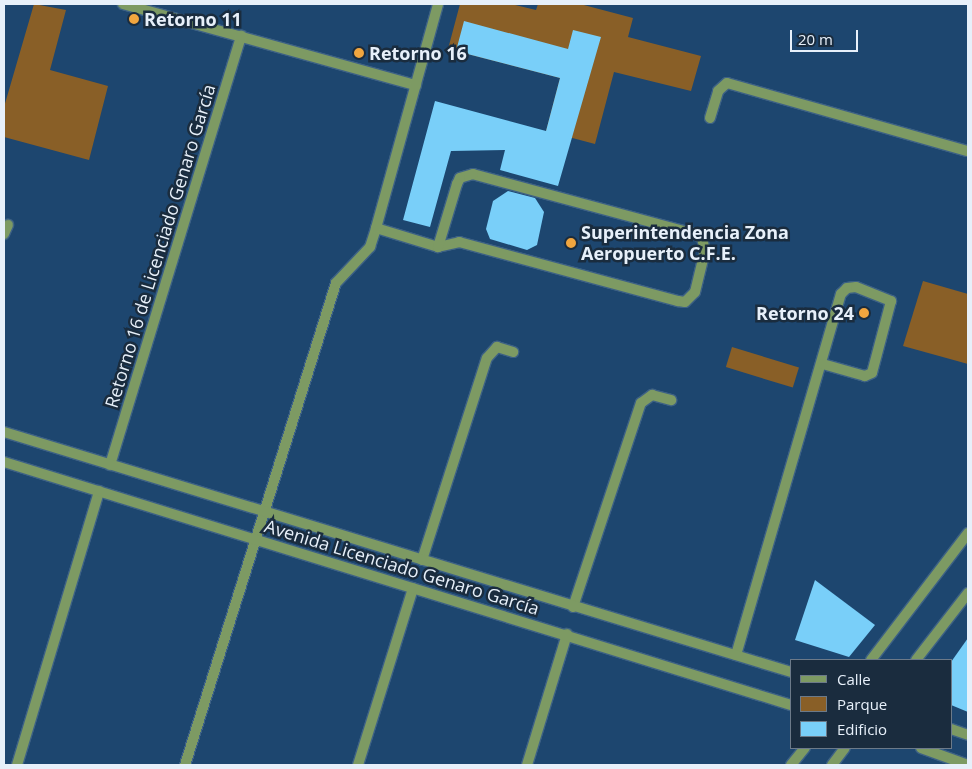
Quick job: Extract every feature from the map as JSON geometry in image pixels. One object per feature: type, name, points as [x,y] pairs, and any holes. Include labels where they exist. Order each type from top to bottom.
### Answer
[{"type":"street","points":[[123,4],[416,85]]},
{"type":"street","points":[[185,765],[336,283],[370,247],[438,4]]},
{"type":"street","name":"Retorno 16 de Licenciado Genaro García","points":[[110,465],[241,36]]},
{"type":"street","points":[[710,118],[718,91],[727,83],[968,151]]},
{"type":"street","points":[[376,228],[438,247],[459,242],[686,302],[695,292],[705,251],[702,238],[696,234],[473,174],[460,178],[457,184],[438,247]]},
{"type":"street","points":[[736,654],[844,290],[856,287],[891,301],[872,373],[865,376],[823,364]]},
{"type":"street","points":[[422,560],[487,358],[497,347],[513,352]]},
{"type":"street","points":[[573,607],[641,403],[652,395],[670,400]]},
{"type":"street","name":"Avenida Licenciado Genaro García","points":[[4,432],[790,672]]},
{"type":"street","name":"Avenida Licenciado Genaro García","points":[[4,462],[567,634],[790,705]]},
{"type":"street","points":[[17,765],[99,491]]},
{"type":"street","points":[[872,659],[968,533]]},
{"type":"street","points":[[358,765],[413,588]]},
{"type":"street","points":[[917,659],[968,593]]},
{"type":"street","points":[[527,765],[567,634]]},
{"type":"street","points":[[952,729],[968,735]]},
{"type":"street","points":[[791,765],[804,749]]},
{"type":"street","points":[[832,765],[845,749]]},
{"type":"street","points":[[925,749],[968,765]]},
{"type":"green space","points":[[34,4],[66,10],[50,70],[108,86],[89,160],[4,137],[4,107]]},
{"type":"green space","points":[[460,4],[511,4],[536,10],[538,4],[580,4],[633,18],[628,37],[701,56],[691,91],[614,72],[595,144],[546,131],[560,78],[448,49]]},
{"type":"green space","points":[[923,281],[968,294],[968,364],[903,346]]},
{"type":"green space","points":[[732,347],[799,367],[793,388],[726,367]]},
{"type":"building","points":[[464,21],[568,49],[573,30],[601,37],[558,186],[500,170],[505,150],[451,151],[430,227],[403,220],[435,101],[546,131],[560,78],[456,51]]},
{"type":"building","points":[[508,191],[535,198],[544,212],[537,245],[527,250],[490,239],[486,229],[493,201]]},
{"type":"building","points":[[815,580],[875,625],[849,657],[795,640]]},
{"type":"building","points":[[968,638],[968,712],[952,705],[952,661]]},
{"type":"place","name":"Retorno 11","points":[[134,19]]},
{"type":"place","name":"Retorno 16","points":[[359,53]]},
{"type":"place","name":"Superintendencia Zona Aeropuerto C.F.E.","points":[[571,243]]},
{"type":"place","name":"Retorno 24","points":[[864,313]]}]
